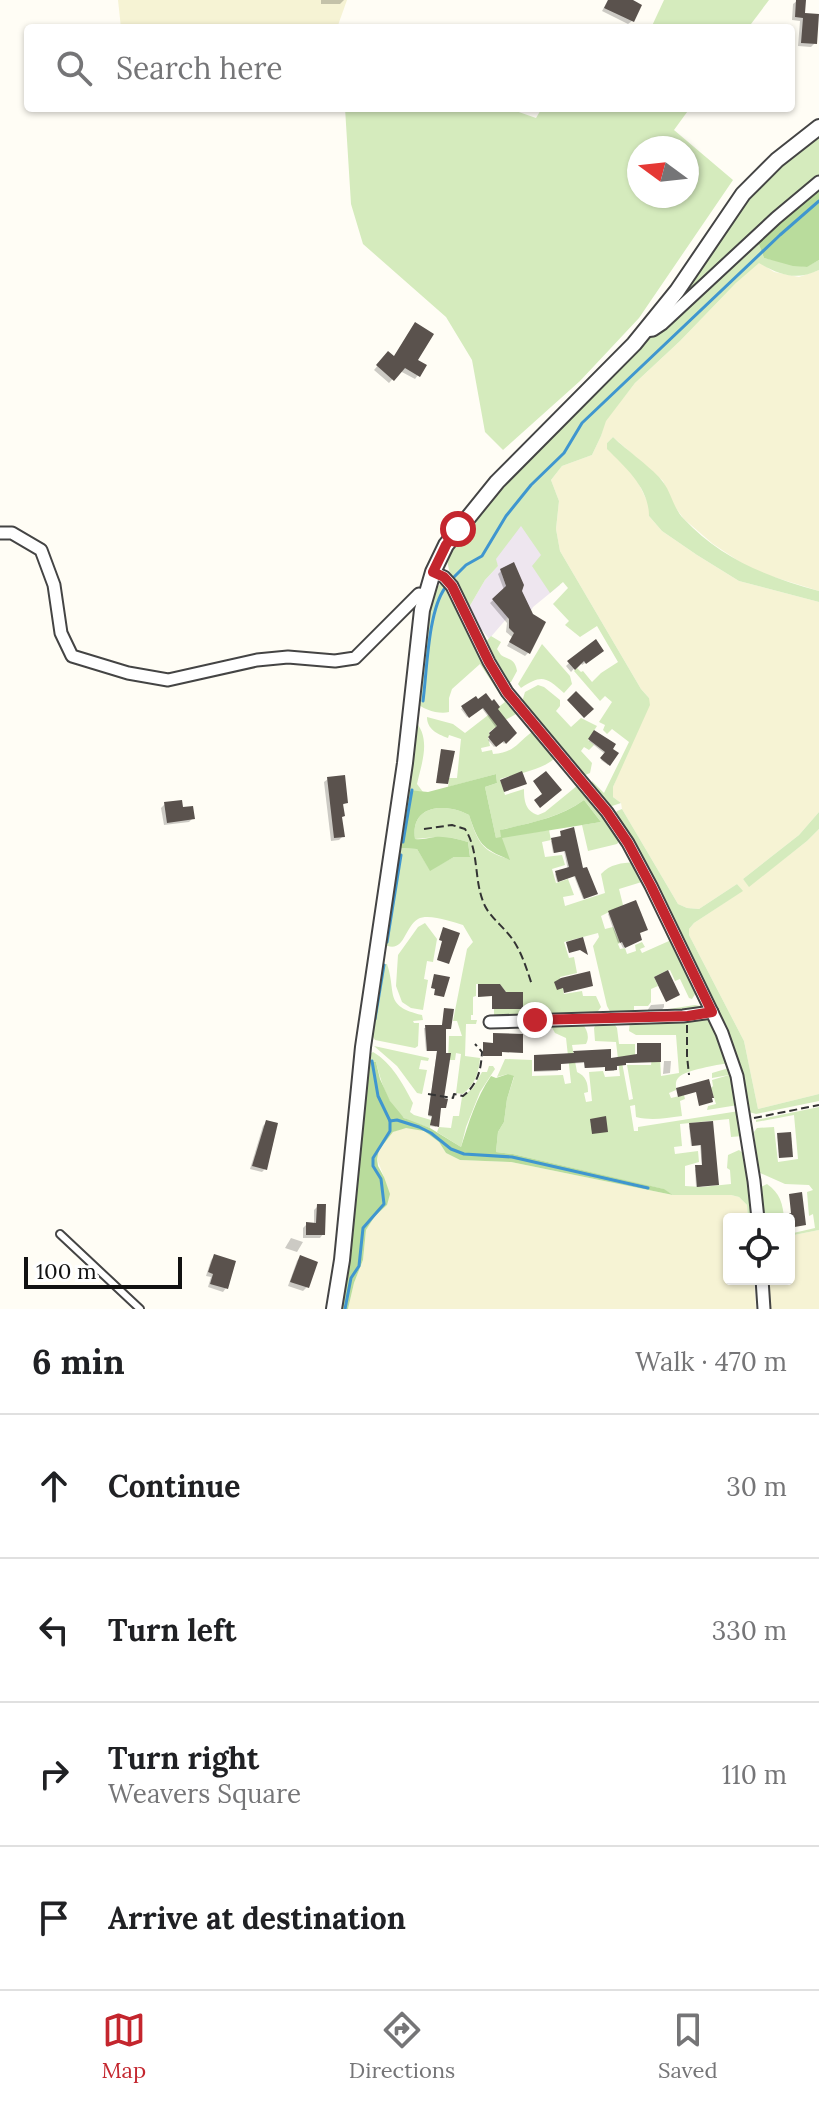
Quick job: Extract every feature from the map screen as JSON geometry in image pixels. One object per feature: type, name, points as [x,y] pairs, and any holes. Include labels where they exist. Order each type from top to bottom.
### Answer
[{"type":"street","points":[[334,1309],[342,1260],[363,1047],[397,818],[425,596],[433,572],[446,545],[497,482],[618,361],[677,291],[743,194],[777,160],[819,127]]},
{"type":"street","points":[[644,331],[662,324],[819,182]]},
{"type":"street","points":[[0,533],[12,533],[41,550],[54,585],[61,633],[72,656],[128,673],[168,680],[257,660],[288,657],[335,661],[355,658],[419,594],[425,596]]},
{"type":"street","points":[[433,572],[444,577],[452,586],[507,692],[620,830],[651,886],[734,1063],[757,1213]]},
{"type":"street","points":[[490,1022],[688,1016],[712,1012]]},
{"type":"street","points":[[762,1285],[764,1309]]},
{"type":"lane","points":[[60,1234],[140,1309]]},
{"type":"path","points":[[424,829],[452,825],[465,829],[474,842],[477,875],[485,907],[513,940],[532,985]]},
{"type":"path","points":[[688,1020],[689,1075]]},
{"type":"path","points":[[428,1094],[453,1098],[454,1094],[463,1096],[466,1093],[480,1073],[482,1052],[475,1044]]},
{"type":"path","points":[[745,1120],[819,1105]]},
{"type":"shaded area","points":[[118,0],[347,0],[338,24],[121,24]]},
{"type":"shaded area","points":[[759,262],[774,272],[799,277],[819,270],[819,591],[764,574],[713,544],[684,519],[672,503],[663,481],[613,437],[607,443],[636,478],[649,505],[649,516],[662,531],[739,581],[819,602],[819,812],[799,835],[743,879],[749,886],[819,829],[819,1094],[758,1109],[744,1041],[689,935],[694,923],[742,891],[737,884],[699,909],[678,904],[621,803],[613,797],[613,787],[649,698],[560,551],[556,529],[559,501],[551,480],[562,466],[592,455],[605,421],[635,383]]},
{"type":"shaded area","points":[[530,513],[560,585],[529,614],[508,617],[489,639],[478,629],[468,609],[485,580],[498,566],[495,559]]},
{"type":"shaded area","points":[[406,1127],[424,1131],[439,1142],[446,1153],[460,1160],[511,1162],[673,1195],[739,1197],[747,1205],[748,1213],[723,1213],[723,1285],[754,1285],[756,1309],[348,1309],[363,1260],[366,1230],[387,1205],[384,1177],[377,1159],[379,1150],[393,1132]]},
{"type":"shaded area","points":[[819,1230],[819,1309],[771,1309],[769,1285],[795,1285],[795,1235]]},
{"type":"green space","points":[[664,0],[769,0],[751,24],[653,24]]},
{"type":"green space","points":[[345,112],[519,112],[536,118],[540,112],[687,112],[674,130],[681,136],[627,136],[627,208],[699,208],[699,151],[733,180],[639,318],[580,381],[503,450],[485,432],[472,360],[446,317],[363,244],[351,204]]},
{"type":"green space","points":[[819,131],[819,176],[661,320],[745,196]]},
{"type":"green space","points":[[819,185],[819,260],[807,267],[764,258],[757,239]]},
{"type":"green space","points":[[757,239],[764,258],[806,267],[819,260],[819,270],[795,276],[774,271],[759,263],[635,383],[606,421],[592,455],[562,466],[551,480],[559,501],[556,529],[560,551],[649,698],[650,705],[613,787],[613,797],[621,803],[606,805],[593,790],[592,781],[604,793],[629,742],[612,729],[607,734],[603,730],[605,725],[599,722],[612,702],[605,696],[600,701],[574,671],[577,668],[583,671],[592,682],[618,662],[597,626],[580,637],[565,625],[569,621],[553,604],[568,588],[563,582],[550,593],[532,566],[541,555],[521,526],[496,559],[498,566],[485,580],[468,609],[449,570],[446,555],[499,484]]},
{"type":"green space","points":[[613,437],[659,477],[680,515],[698,533],[746,565],[819,591],[819,602],[739,581],[662,531],[649,516],[645,496],[635,479],[607,449],[607,443]]},
{"type":"green space","points":[[440,584],[449,591],[496,686],[518,713],[489,732],[490,746],[481,748],[482,752],[506,752],[532,732],[555,758],[536,769],[500,779],[505,795],[524,789],[528,808],[538,815],[578,785],[621,839],[617,844],[588,851],[582,825],[601,822],[584,800],[554,816],[501,830],[501,837],[549,830],[551,840],[542,842],[545,857],[562,855],[565,865],[552,869],[556,883],[568,879],[574,895],[563,897],[565,906],[605,893],[601,874],[612,866],[634,862],[645,881],[619,889],[623,905],[601,916],[605,929],[613,927],[620,949],[625,948],[627,954],[636,951],[635,945],[642,942],[645,947],[640,949],[642,953],[669,941],[665,932],[670,934],[697,991],[692,999],[689,998],[680,979],[675,981],[668,970],[654,977],[658,986],[651,989],[648,1006],[634,1006],[634,1013],[668,1012],[669,1009],[695,1005],[703,1009],[701,1011],[612,1015],[607,1006],[593,946],[598,933],[564,942],[569,958],[574,957],[577,973],[560,977],[564,994],[582,991],[583,996],[596,996],[601,1007],[596,1014],[494,1017],[494,1009],[523,1008],[523,992],[506,992],[500,984],[476,984],[471,1020],[477,1020],[476,1024],[466,1024],[465,1056],[480,1058],[473,1082],[463,1094],[456,1093],[461,1054],[456,1053],[455,1060],[448,1060],[449,1036],[462,1036],[457,1021],[453,1021],[467,949],[473,942],[463,925],[422,917],[413,923],[399,944],[389,946],[381,943],[398,848],[413,719],[424,742],[417,784],[423,792],[407,790],[400,848],[417,849],[430,870],[454,857],[470,856],[468,842],[436,837],[415,839],[415,827],[424,813],[432,809],[450,809],[469,815],[486,849],[509,859],[501,838],[496,838],[485,787],[497,783],[496,774],[448,787],[449,778],[457,778],[461,739],[437,733],[429,725],[427,717],[453,724],[465,733],[505,702],[480,664],[452,689],[449,712],[431,711],[415,702],[428,606],[432,593]]},
{"type":"green space","points":[[491,636],[501,642],[497,649],[501,655],[516,667],[511,682],[505,679],[485,643]]},
{"type":"green space","points":[[542,644],[570,676],[572,684],[564,693],[544,679],[521,688],[518,684]]},
{"type":"green space","points":[[538,685],[560,700],[556,711],[571,727],[581,718],[597,726],[588,740],[594,745],[589,750],[584,747],[581,751],[592,763],[590,773],[583,776],[521,705],[525,692]]},
{"type":"green space","points":[[496,774],[497,783],[485,787],[496,838],[501,837],[500,830],[554,816],[584,800],[601,822],[502,838],[510,860],[482,844],[469,815],[450,809],[432,809],[418,819],[415,839],[443,837],[468,842],[470,857],[454,857],[430,871],[417,849],[400,848],[408,790],[428,792]]},
{"type":"green space","points":[[622,809],[678,904],[699,909],[737,884],[743,891],[694,923],[689,935],[744,1041],[758,1109],[819,1094],[819,1101],[756,1114],[749,1112],[737,1056],[729,1035],[615,814]]},
{"type":"green space","points":[[819,812],[819,829],[749,887],[743,879],[799,835]]},
{"type":"green space","points":[[425,923],[437,939],[433,962],[427,961],[424,979],[428,980],[423,1010],[411,1008],[402,1002],[396,986],[398,955],[418,927]]},
{"type":"green space","points":[[380,964],[387,964],[396,1003],[422,1015],[423,1020],[413,1021],[419,1023],[418,1046],[415,1048],[375,1040],[370,1032]]},
{"type":"green space","points":[[630,1021],[713,1022],[728,1063],[695,1070],[678,1078],[676,1090],[669,1093],[671,1098],[684,1095],[685,1099],[680,1101],[682,1116],[659,1119],[636,1117],[635,1105],[630,1106],[634,1131],[638,1131],[638,1127],[739,1111],[743,1136],[731,1137],[729,1119],[680,1124],[682,1146],[674,1147],[675,1154],[698,1151],[699,1162],[685,1166],[685,1186],[731,1184],[728,1155],[739,1150],[744,1154],[753,1213],[748,1213],[747,1205],[739,1197],[731,1195],[673,1195],[663,1189],[496,1152],[498,1132],[504,1122],[514,1077],[508,1074],[497,1077],[505,1059],[532,1060],[532,1076],[563,1075],[565,1084],[571,1083],[566,1038],[555,1033],[550,1024],[582,1023],[587,1030],[586,1044],[572,1045],[577,1072],[587,1083],[588,1092],[584,1093],[586,1102],[592,1101],[589,1072],[603,1071],[605,1077],[620,1076],[616,1042],[595,1041],[597,1022],[613,1022],[619,1044],[635,1044],[635,1055],[621,1057],[629,1100],[633,1099],[627,1065],[651,1065],[652,1057],[660,1057],[661,1076],[679,1073],[676,1035],[636,1035],[629,1031]]},
{"type":"green space","points":[[374,1046],[429,1058],[428,1061],[421,1060],[419,1069],[427,1070],[422,1094],[417,1093],[397,1066]]},
{"type":"green space","points":[[373,1052],[386,1062],[401,1081],[413,1103],[410,1112],[431,1120],[430,1128],[406,1119],[394,1108],[376,1062],[366,1060]]},
{"type":"green space","points":[[366,1060],[376,1062],[390,1101],[404,1118],[430,1128],[461,1147],[477,1102],[491,1076],[514,1076],[504,1122],[498,1132],[496,1152],[664,1189],[673,1195],[511,1162],[460,1160],[446,1153],[439,1142],[424,1131],[406,1128],[393,1132],[379,1150],[377,1159],[390,1194],[387,1205],[366,1230],[363,1260],[348,1309],[339,1309]]},
{"type":"green space","points":[[489,1066],[495,1069],[480,1092],[461,1147],[437,1132],[439,1127],[451,1128],[453,1116],[459,1116],[462,1097],[473,1088],[482,1072],[487,1072]]},
{"type":"green space","points":[[729,1068],[733,1073],[738,1105],[707,1110],[708,1106],[716,1104],[712,1080],[729,1075],[712,1078],[712,1073]]},
{"type":"green space","points":[[819,1107],[819,1230],[795,1235],[815,1228],[813,1214],[809,1216],[807,1192],[813,1190],[809,1185],[785,1184],[758,1172],[754,1132],[757,1128],[774,1127],[778,1162],[798,1159],[794,1115],[756,1120]]},
{"type":"green space","points":[[767,1184],[775,1191],[783,1213],[761,1213],[759,1188]]},
{"type":"building","points":[[608,0],[633,0],[642,5],[634,22],[604,8]]},
{"type":"building","points":[[796,0],[806,0],[805,13],[819,14],[817,44],[801,43],[803,18],[795,17]]},
{"type":"building","points":[[415,322],[434,334],[418,360],[427,365],[420,377],[405,368],[394,381],[376,365],[388,351],[394,356]]},
{"type":"building","points":[[514,562],[524,585],[522,591],[533,614],[546,622],[530,654],[509,642],[514,633],[509,628],[509,619],[492,599],[506,586],[500,569]]},
{"type":"building","points":[[596,639],[604,651],[586,664],[584,661],[575,670],[567,661]]},
{"type":"building","points":[[576,691],[594,709],[584,718],[567,700]]},
{"type":"building","points":[[486,693],[492,701],[494,699],[517,733],[506,744],[504,741],[496,747],[488,737],[497,726],[483,708],[469,718],[461,706]]},
{"type":"building","points":[[594,730],[616,744],[613,749],[619,753],[610,766],[600,758],[605,752],[588,739]]},
{"type":"building","points":[[441,749],[455,751],[448,784],[436,783]]},
{"type":"building","points":[[522,771],[527,784],[504,792],[500,780]]},
{"type":"building","points":[[546,771],[562,790],[540,808],[534,800],[542,794],[533,781]]},
{"type":"building","points":[[345,775],[348,803],[343,804],[345,816],[342,817],[345,837],[334,838],[327,777]]},
{"type":"building","points":[[182,800],[183,807],[193,806],[195,819],[167,823],[164,802]]},
{"type":"building","points":[[574,827],[583,868],[587,867],[598,894],[584,899],[575,876],[558,882],[555,871],[569,867],[565,851],[554,853],[551,838],[561,836],[560,831]]},
{"type":"building","points":[[636,900],[648,930],[640,933],[642,940],[625,948],[620,943],[608,911]]},
{"type":"building","points":[[443,927],[460,933],[449,964],[437,960]]},
{"type":"building","points":[[583,937],[588,955],[580,950],[569,953],[566,942]]},
{"type":"building","points":[[668,970],[680,995],[666,1002],[654,977]]},
{"type":"building","points":[[590,971],[593,986],[564,993],[563,988],[557,990],[554,982]]},
{"type":"building","points":[[434,974],[450,977],[444,997],[434,995],[435,989],[431,988]]},
{"type":"building","points":[[478,984],[500,984],[506,992],[523,992],[523,1009],[492,1009],[492,996],[478,997]]},
{"type":"building","points":[[444,1008],[454,1009],[451,1029],[446,1029],[446,1053],[451,1053],[444,1098],[448,1099],[446,1108],[441,1108],[439,1127],[430,1125],[432,1116],[428,1115],[437,1051],[427,1051],[425,1025],[442,1025]]},
{"type":"building","points":[[493,1033],[523,1034],[523,1053],[502,1052],[502,1056],[483,1056],[483,1042],[493,1043]]},
{"type":"building","points":[[637,1043],[661,1043],[661,1062],[626,1063],[617,1066],[617,1070],[605,1071],[605,1067],[585,1068],[584,1062],[561,1064],[561,1070],[534,1071],[534,1055],[611,1049],[611,1058],[637,1054]]},
{"type":"building","points":[[709,1079],[713,1102],[699,1106],[696,1092],[678,1097],[676,1088]]},
{"type":"building","points":[[606,1116],[608,1132],[592,1134],[590,1119]]},
{"type":"building","points":[[266,1120],[278,1123],[267,1170],[252,1166]]},
{"type":"building","points":[[713,1121],[719,1185],[697,1187],[695,1165],[702,1165],[701,1145],[692,1146],[689,1123]]},
{"type":"building","points":[[791,1132],[793,1157],[779,1158],[777,1133]]},
{"type":"building","points":[[802,1192],[806,1225],[795,1227],[795,1213],[791,1213],[789,1194]]},
{"type":"building","points":[[317,1204],[326,1204],[325,1235],[306,1235],[306,1222],[316,1223]]},
{"type":"building","points":[[214,1254],[236,1261],[228,1289],[210,1284],[213,1274],[208,1272]]},
{"type":"building","points":[[300,1255],[318,1262],[309,1288],[290,1282]]},
{"type":"waterway","points":[[454,577],[482,556],[506,516],[531,485],[564,453],[582,423],[819,201]]},
{"type":"waterway","points":[[423,701],[432,626],[439,598],[445,588]]},
{"type":"waterway","points":[[403,842],[412,790]]},
{"type":"waterway","points":[[387,942],[401,855]]},
{"type":"waterway","points":[[375,1019],[384,965]]},
{"type":"waterway","points":[[345,1309],[351,1278],[359,1266],[363,1228],[384,1204],[381,1179],[373,1166],[373,1158],[390,1131],[390,1121],[378,1096],[372,1061]]},
{"type":"waterway","points":[[390,1121],[419,1127],[451,1149],[464,1154],[512,1157],[648,1188]]},
{"type":"route","points":[[458,529],[433,572],[444,577],[452,586],[500,683],[620,830],[651,886],[712,1012],[688,1016],[535,1020]]}]
